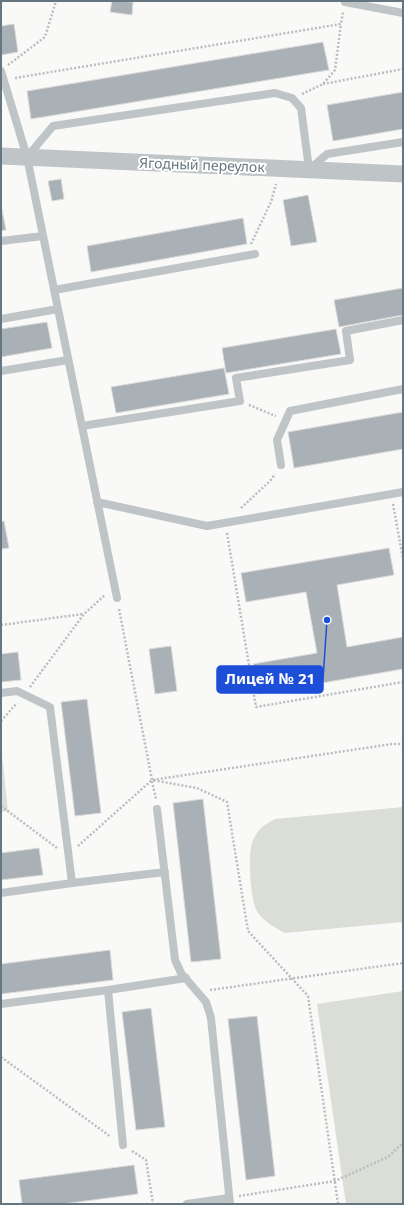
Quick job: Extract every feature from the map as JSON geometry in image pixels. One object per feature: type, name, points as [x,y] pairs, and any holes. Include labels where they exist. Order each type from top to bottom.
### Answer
[{"type":"street","name":"Ягодный переулок","points":[[1,156],[403,174]]},
{"type":"lane","points":[[345,2],[403,13]]},
{"type":"lane","points":[[1,71],[27,157],[117,598]]},
{"type":"lane","points":[[27,157],[53,126],[275,93],[292,98],[301,108],[309,170]]},
{"type":"lane","points":[[309,170],[327,154],[403,142]]},
{"type":"lane","points":[[1,241],[43,236]]},
{"type":"lane","points":[[54,290],[254,254]]},
{"type":"lane","points":[[1,319],[58,309]]},
{"type":"lane","points":[[82,426],[240,401],[236,378],[350,360],[346,331],[403,320]]},
{"type":"lane","points":[[1,372],[68,360]]},
{"type":"lane","points":[[281,465],[277,440],[290,411],[403,389]]},
{"type":"lane","points":[[97,502],[207,526],[403,492]]},
{"type":"lane","points":[[1,693],[18,691],[50,707],[72,883]]},
{"type":"lane","points":[[157,809],[175,960],[181,973],[206,1002],[211,1018],[230,1201],[187,1204]]},
{"type":"lane","points":[[1,893],[165,872]]},
{"type":"lane","points":[[1,1004],[186,978]]},
{"type":"lane","points":[[108,990],[123,1145]]},
{"type":"path","points":[[1,71],[45,37],[56,1]]},
{"type":"path","points":[[322,84],[335,70],[345,2]]},
{"type":"path","points":[[4,80],[341,24]]},
{"type":"path","points":[[292,98],[322,84],[403,68]]},
{"type":"path","points":[[243,256],[254,239],[271,202],[280,168]]},
{"type":"path","points":[[240,401],[286,420]]},
{"type":"path","points":[[281,465],[270,481],[226,523],[256,707],[403,682]]},
{"type":"path","points":[[392,494],[403,559]]},
{"type":"path","points":[[1,720],[25,695],[84,614],[114,587]]},
{"type":"path","points":[[117,598],[157,809]]},
{"type":"path","points":[[1,625],[84,614]]},
{"type":"path","points":[[1,806],[49,843],[69,855],[85,838],[152,780],[384,745],[403,744]]},
{"type":"path","points":[[152,780],[197,788],[227,802],[248,930],[308,996],[338,1204]]},
{"type":"path","points":[[198,992],[293,980],[403,963]]},
{"type":"path","points":[[1,1057],[146,1160],[153,1204]]},
{"type":"path","points":[[230,1201],[335,1180],[388,1157],[403,1143]]},
{"type":"shaded area","points":[[1,746],[8,811],[1,812]]},
{"type":"shaded area","points":[[403,807],[403,922],[285,933],[270,924],[258,913],[255,907],[251,888],[250,855],[251,846],[257,832],[265,825],[275,819]]},
{"type":"shaded area","points":[[403,991],[403,1204],[346,1204],[317,1004]]},
{"type":"building","points":[[112,1],[133,2],[132,15],[110,12]]},
{"type":"building","points":[[14,24],[18,52],[1,55],[1,26]]},
{"type":"building","points":[[323,42],[329,70],[31,119],[27,91]]},
{"type":"building","points":[[403,92],[403,129],[333,141],[327,105]]},
{"type":"building","points":[[61,179],[64,199],[52,201],[48,181]]},
{"type":"building","points":[[308,195],[317,242],[291,246],[283,200]]},
{"type":"building","points":[[1,205],[6,230],[1,231]]},
{"type":"building","points":[[243,218],[247,244],[91,272],[87,246]]},
{"type":"building","points":[[403,288],[403,315],[339,327],[334,300]]},
{"type":"building","points":[[47,322],[52,348],[1,357],[1,329]]},
{"type":"building","points":[[336,329],[341,354],[226,373],[222,348]]},
{"type":"building","points":[[224,368],[229,394],[116,413],[111,387]]},
{"type":"building","points":[[403,412],[403,449],[294,468],[288,432]]},
{"type":"building","points":[[4,521],[9,548],[1,549],[1,522]]},
{"type":"building","points":[[389,548],[394,575],[337,585],[347,647],[403,637],[403,669],[258,694],[253,664],[317,653],[306,592],[246,602],[241,573]]},
{"type":"building","points":[[171,646],[177,691],[155,694],[149,649]]},
{"type":"building","points":[[18,652],[21,680],[1,682],[1,654]]},
{"type":"building","points":[[87,699],[101,813],[75,816],[61,702]]},
{"type":"building","points":[[203,799],[221,959],[191,962],[173,803]]},
{"type":"building","points":[[39,848],[43,875],[1,880],[1,853]]},
{"type":"building","points":[[110,950],[113,980],[1,994],[1,964]]},
{"type":"building","points":[[151,1008],[165,1127],[136,1130],[122,1012]]},
{"type":"building","points":[[257,1016],[275,1176],[246,1180],[228,1019]]},
{"type":"building","points":[[134,1165],[138,1194],[63,1204],[22,1204],[19,1180]]},
{"type":"place","name":"Лицей № 21","points":[[327,620]]}]
